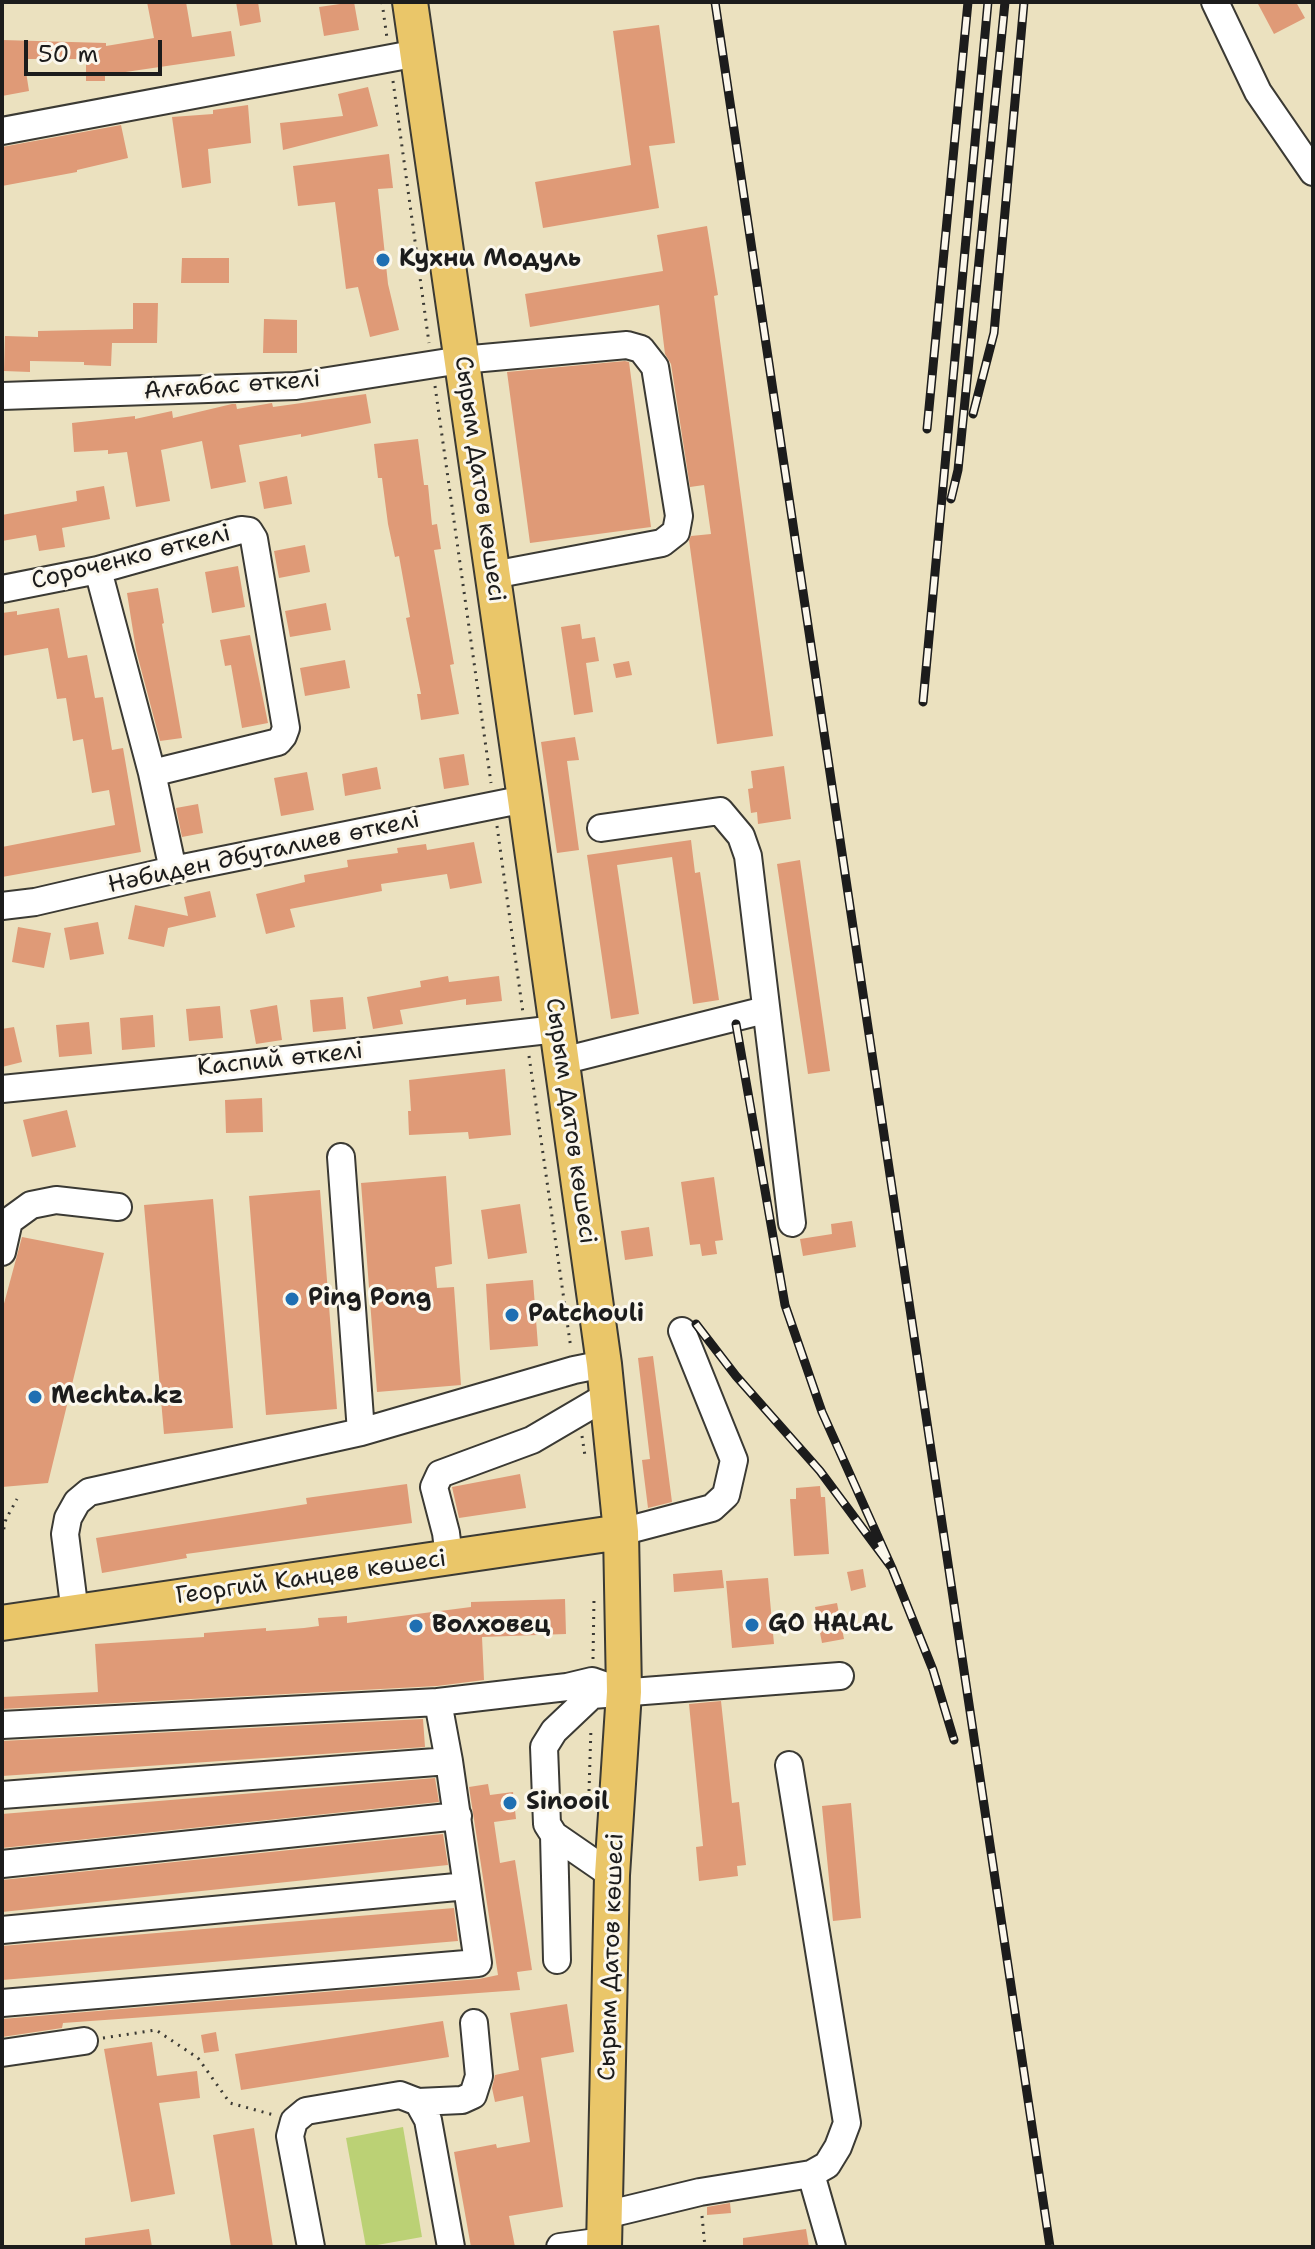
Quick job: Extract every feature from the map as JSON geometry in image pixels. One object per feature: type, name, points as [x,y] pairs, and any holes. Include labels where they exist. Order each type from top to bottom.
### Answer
[{"type":"main road","name":"Сырым Датов көшесі","points":[[410,2],[404,56],[447,362],[493,575],[510,802],[548,1041],[591,1386],[621,1532],[603,1689],[612,1875],[604,2235]]},
{"type":"main road","name":"Георгий Канцев көшесі","points":[[2,1623],[621,1532]]},
{"type":"street","points":[[1215,2],[1258,92],[1313,172]]},
{"type":"street","points":[[2,131],[404,56]]},
{"type":"street","name":"Алғабас өткелі","points":[[2,396],[296,386],[447,362],[627,345],[641,349],[655,367],[679,516],[676,532],[662,543],[493,575]]},
{"type":"street","name":"Сороченко өткелі","points":[[2,589],[98,570],[241,530],[249,531],[254,539],[286,728],[283,736],[278,742],[152,773]]},
{"type":"street","points":[[98,570],[152,773],[173,870]]},
{"type":"street","name":"Нәбиден Әбуталиев өткелі","points":[[2,906],[35,902],[173,870],[510,802]]},
{"type":"street","points":[[601,828],[720,811],[741,836],[748,856],[792,1223]]},
{"type":"street","name":"Каспий өткелі","points":[[2,1089],[232,1066],[548,1041],[765,1010]]},
{"type":"street","points":[[341,1157],[361,1432]]},
{"type":"street","points":[[2,1252],[9,1221],[31,1205],[56,1200],[118,1207]]},
{"type":"street","points":[[621,1532],[712,1508],[726,1495],[734,1460],[682,1331]]},
{"type":"street","points":[[75,1613],[65,1534],[68,1518],[77,1502],[89,1492],[361,1432],[591,1386]]},
{"type":"street","points":[[449,1557],[434,1487],[440,1474],[532,1440],[591,1386]]},
{"type":"street","points":[[2,1725],[438,1702],[567,1687],[603,1689],[840,1676]]},
{"type":"street","points":[[603,1689],[554,1731],[544,1747],[547,1824],[554,1835],[612,1875]]},
{"type":"street","points":[[2,2003],[478,1963],[458,1816],[438,1702]]},
{"type":"street","points":[[2,1795],[449,1761]]},
{"type":"street","points":[[560,2247],[604,2235],[700,2192],[811,2174],[827,2165],[838,2147],[847,2123],[789,1765]]},
{"type":"street","points":[[2,1864],[458,1816]]},
{"type":"street","points":[[554,1835],[557,1960]]},
{"type":"street","points":[[2,1930],[467,1886]]},
{"type":"street","points":[[311,2247],[290,2136],[294,2121],[306,2111],[400,2095],[418,2102],[462,2100],[473,2095],[479,2076],[474,2023]]},
{"type":"street","points":[[2,2053],[84,2041]]},
{"type":"street","points":[[418,2102],[428,2120],[451,2247]]},
{"type":"street","points":[[811,2174],[832,2247]]},
{"type":"path","points":[[382,2],[404,56],[510,802],[548,1041],[591,1386],[587,1467]]},
{"type":"path","points":[[2,1537],[6,1519],[17,1499]]},
{"type":"path","points":[[589,1799],[603,1689],[594,1589]]},
{"type":"path","points":[[84,2041],[156,2030],[198,2058],[230,2103],[294,2121]]},
{"type":"path","points":[[700,2192],[705,2247]]},
{"type":"green space","points":[[403,2127],[422,2237],[366,2247],[346,2138]]},
{"type":"building","points":[[147,2],[186,2],[192,37],[231,31],[235,56],[105,75],[105,81],[86,81],[86,59],[24,59],[29,91],[2,96],[2,40],[106,43],[106,46],[154,38]]},
{"type":"building","points":[[236,2],[258,2],[261,22],[240,26]]},
{"type":"building","points":[[354,2],[359,30],[324,36],[319,7]]},
{"type":"building","points":[[1257,2],[1296,2],[1305,18],[1274,34]]},
{"type":"building","points":[[659,25],[675,143],[649,146],[659,208],[543,228],[535,182],[631,165],[613,31]]},
{"type":"building","points":[[368,87],[378,126],[283,150],[280,123],[343,116],[338,94]]},
{"type":"building","points":[[248,105],[251,143],[208,149],[211,183],[182,188],[172,117],[213,114],[213,110]]},
{"type":"building","points":[[121,125],[128,158],[77,172],[2,186],[2,147]]},
{"type":"building","points":[[389,154],[393,188],[378,189],[388,284],[399,330],[370,337],[358,287],[346,289],[335,202],[298,206],[293,166]]},
{"type":"building","points":[[707,226],[773,736],[717,744],[689,540],[691,536],[711,534],[704,485],[690,487],[659,305],[530,327],[525,294],[663,271],[657,235]]},
{"type":"building","points":[[182,258],[229,258],[229,283],[181,283]]},
{"type":"building","points":[[133,303],[158,303],[157,343],[112,343],[111,366],[30,361],[30,372],[4,371],[5,336],[38,337],[38,331],[133,329]]},
{"type":"building","points":[[264,319],[297,320],[297,353],[263,353]]},
{"type":"building","points":[[629,362],[651,527],[530,543],[507,372]]},
{"type":"building","points":[[366,394],[371,423],[239,445],[246,482],[211,489],[202,441],[161,450],[170,501],[136,507],[127,452],[74,452],[72,423],[135,416],[135,419],[172,411],[173,418],[232,404],[236,404],[237,409],[272,403],[273,407]]},
{"type":"building","points":[[418,439],[424,485],[428,485],[432,525],[437,524],[441,549],[434,550],[454,664],[450,665],[459,714],[421,720],[417,694],[421,694],[406,618],[410,617],[399,556],[395,557],[388,524],[382,478],[378,478],[374,444]]},
{"type":"building","points":[[287,476],[292,504],[264,509],[259,482]]},
{"type":"building","points":[[104,486],[110,519],[62,528],[65,547],[39,551],[36,535],[2,541],[2,515],[77,501],[76,491]]},
{"type":"building","points":[[305,545],[310,572],[279,578],[274,551]]},
{"type":"building","points":[[238,566],[245,607],[212,613],[205,572]]},
{"type":"building","points":[[158,588],[182,738],[160,741],[136,650],[127,593]]},
{"type":"building","points":[[326,603],[331,630],[290,637],[285,611]]},
{"type":"building","points":[[59,608],[68,658],[87,655],[95,698],[103,697],[112,750],[123,748],[141,852],[2,877],[2,847],[115,825],[109,790],[92,793],[83,739],[73,741],[66,698],[57,699],[48,648],[2,656],[2,613],[17,611],[17,615]]},
{"type":"building","points":[[580,624],[582,639],[595,637],[599,661],[586,663],[593,712],[574,715],[561,627]]},
{"type":"building","points":[[250,635],[268,723],[242,728],[231,665],[225,666],[220,640]]},
{"type":"building","points":[[345,660],[350,688],[305,696],[300,668]]},
{"type":"building","points":[[629,661],[632,675],[616,678],[613,664]]},
{"type":"building","points":[[575,737],[579,760],[567,761],[579,850],[557,853],[541,742]]},
{"type":"building","points":[[464,754],[469,785],[444,789],[439,758]]},
{"type":"building","points":[[784,766],[791,819],[758,824],[757,812],[751,813],[748,789],[753,788],[751,771]]},
{"type":"building","points":[[377,767],[381,789],[345,796],[342,774]]},
{"type":"building","points":[[307,772],[314,810],[281,816],[274,778]]},
{"type":"building","points":[[198,804],[203,833],[182,837],[176,808]]},
{"type":"building","points":[[691,840],[695,873],[700,872],[719,1000],[693,1004],[672,857],[617,865],[639,1014],[611,1019],[587,855]]},
{"type":"building","points":[[474,842],[482,883],[450,889],[447,874],[381,884],[382,891],[290,909],[295,927],[266,934],[256,894],[305,882],[304,875],[348,867],[347,860],[398,853],[397,848],[426,844],[427,850]]},
{"type":"building","points":[[800,860],[830,1071],[808,1074],[777,864]]},
{"type":"building","points":[[210,891],[216,917],[168,928],[164,947],[128,939],[135,905],[188,916],[184,897]]},
{"type":"building","points":[[98,922],[104,954],[70,960],[64,928]]},
{"type":"building","points":[[18,927],[51,933],[44,968],[12,962]]},
{"type":"building","points":[[448,976],[449,982],[499,976],[502,1001],[466,1005],[466,999],[400,1010],[403,1024],[373,1029],[367,997],[421,987],[420,981]]},
{"type":"building","points":[[343,997],[346,1029],[313,1032],[310,1000]]},
{"type":"building","points":[[277,1005],[282,1040],[256,1044],[250,1010]]},
{"type":"building","points":[[220,1006],[223,1038],[189,1041],[186,1009]]},
{"type":"building","points":[[153,1015],[155,1047],[122,1050],[120,1018]]},
{"type":"building","points":[[89,1022],[92,1054],[59,1057],[56,1025]]},
{"type":"building","points":[[14,1027],[22,1062],[2,1067],[2,1029]]},
{"type":"building","points":[[505,1069],[511,1135],[469,1139],[468,1132],[409,1135],[409,1080]]},
{"type":"building","points":[[262,1098],[263,1132],[226,1133],[225,1100]]},
{"type":"building","points":[[67,1110],[76,1147],[32,1157],[23,1120]]},
{"type":"building","points":[[446,1176],[452,1264],[435,1267],[437,1288],[454,1287],[461,1385],[377,1392],[361,1183]]},
{"type":"building","points":[[714,1177],[723,1240],[715,1241],[717,1254],[702,1256],[700,1244],[690,1245],[681,1182]]},
{"type":"building","points":[[320,1190],[337,1409],[266,1415],[249,1196]]},
{"type":"building","points":[[213,1199],[233,1428],[164,1434],[144,1205]]},
{"type":"building","points":[[520,1204],[527,1253],[488,1259],[481,1210]]},
{"type":"building","points":[[852,1221],[856,1247],[803,1256],[800,1239],[832,1234],[831,1224]]},
{"type":"building","points":[[649,1227],[653,1256],[625,1260],[621,1231]]},
{"type":"building","name":"Mechta.kz","points":[[22,1237],[104,1253],[48,1483],[2,1487],[2,1311]]},
{"type":"building","name":"Patchouli","points":[[533,1280],[538,1346],[490,1350],[486,1284]]},
{"type":"building","points":[[653,1356],[672,1502],[648,1508],[642,1460],[650,1459],[638,1358]]},
{"type":"building","points":[[520,1474],[526,1508],[459,1518],[452,1487]]},
{"type":"building","points":[[407,1484],[412,1523],[186,1554],[187,1558],[102,1573],[96,1538],[307,1504],[306,1498]]},
{"type":"building","points":[[820,1486],[821,1497],[825,1497],[829,1554],[794,1556],[790,1499],[796,1499],[796,1488]]},
{"type":"building","points":[[863,1569],[866,1587],[851,1591],[847,1572]]},
{"type":"building","points":[[722,1570],[724,1588],[674,1592],[673,1574]]},
{"type":"building","points":[[768,1578],[774,1644],[732,1648],[726,1581]]},
{"type":"building","points":[[565,1599],[566,1634],[482,1637],[484,1680],[437,1686],[2,1709],[2,1697],[98,1692],[95,1644],[204,1637],[204,1633],[266,1628],[266,1631],[304,1628],[319,1626],[318,1618],[347,1616],[347,1623],[471,1607],[471,1602]]},
{"type":"building","points":[[837,1603],[844,1639],[822,1643],[815,1607]]},
{"type":"building","points":[[721,1701],[732,1803],[739,1802],[746,1865],[737,1866],[738,1876],[699,1881],[696,1847],[703,1846],[689,1704]]},
{"type":"building","points":[[423,1719],[425,1747],[2,1776],[2,1741]]},
{"type":"building","points":[[435,1778],[439,1802],[2,1848],[2,1814]]},
{"type":"building","points":[[488,1784],[490,1795],[513,1792],[516,1819],[494,1822],[500,1863],[515,1860],[532,1970],[517,1972],[520,1990],[63,2023],[62,2028],[2,2037],[2,2019],[498,1975],[469,1787]]},
{"type":"building","points":[[851,1803],[861,1918],[833,1921],[822,1806]]},
{"type":"building","points":[[443,1834],[448,1865],[2,1912],[2,1880]]},
{"type":"building","points":[[454,1908],[458,1941],[2,1980],[2,1946]]},
{"type":"building","points":[[567,2004],[574,2052],[541,2058],[563,2207],[509,2216],[515,2247],[471,2247],[454,2152],[496,2144],[497,2148],[530,2142],[523,2096],[495,2102],[492,2088],[495,2075],[519,2070],[510,2013]]},
{"type":"building","points":[[443,2021],[449,2057],[241,2090],[235,2054]]},
{"type":"building","points":[[216,2032],[219,2051],[204,2053],[201,2035]]},
{"type":"building","points":[[152,2042],[157,2076],[197,2071],[200,2098],[159,2103],[175,2194],[131,2202],[104,2049]]},
{"type":"building","points":[[254,2128],[273,2247],[231,2247],[213,2135]]},
{"type":"building","points":[[730,2203],[731,2213],[707,2215],[707,2207]]},
{"type":"building","points":[[149,2229],[152,2247],[85,2247],[85,2238]]},
{"type":"building","points":[[806,2229],[809,2247],[743,2247],[743,2238]]},
{"type":"railway","points":[[715,2],[1050,2247]]},
{"type":"railway","points":[[927,429],[968,2]]},
{"type":"railway","points":[[923,702],[988,2]]},
{"type":"railway","points":[[951,499],[958,470],[1005,2]]},
{"type":"railway","points":[[973,414],[994,333],[1024,2]]},
{"type":"railway","points":[[696,1324],[736,1376],[820,1471],[892,1568],[822,1412],[785,1305],[736,1024]]},
{"type":"railway","points":[[892,1568],[933,1670],[954,1740]]},
{"type":"place","name":"Кухни Модуль","points":[[383,260]]},
{"type":"place","name":"Ping Pong","points":[[292,1299]]},
{"type":"place","name":"Patchouli","points":[[512,1315]]},
{"type":"place","name":"Mechta.kz","points":[[35,1397]]},
{"type":"place","name":"GO HALAL","points":[[752,1625]]},
{"type":"place","name":"Волховец","points":[[416,1626]]},
{"type":"place","name":"Sinooil","points":[[510,1803]]}]
